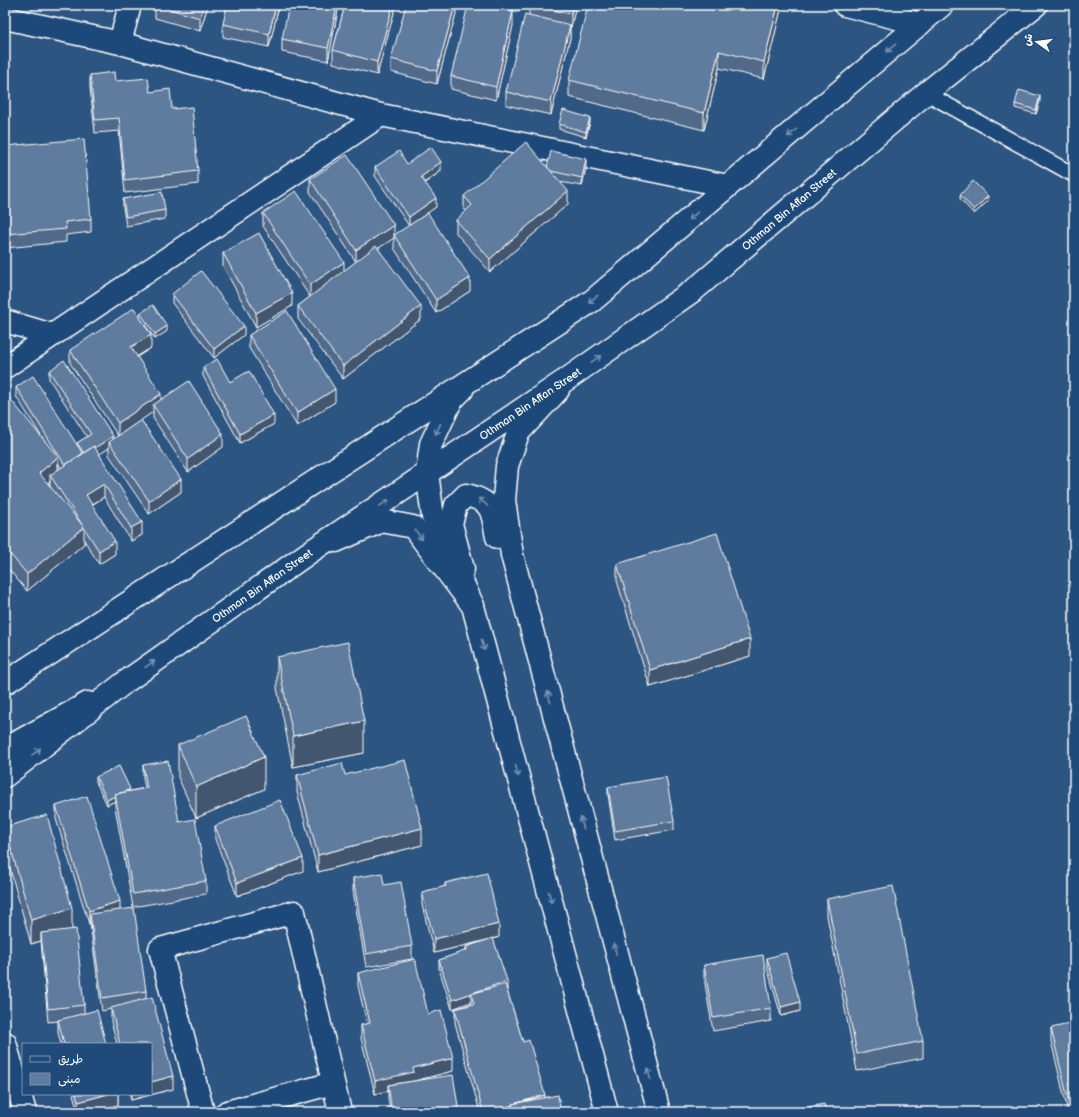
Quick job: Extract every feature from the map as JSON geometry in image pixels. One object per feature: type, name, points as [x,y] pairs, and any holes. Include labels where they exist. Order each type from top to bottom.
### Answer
[{"type":"street","points":[[120,43],[130,5]]},
{"type":"street","points":[[845,5],[908,16]]},
{"type":"street","points":[[5,683],[592,300],[728,186],[908,16],[942,5]]},
{"type":"street","name":"Othman Bin Affan Street","points":[[5,776],[124,683],[307,554],[570,377],[694,290],[926,93],[1036,5]]},
{"type":"street","points":[[5,18],[120,43],[381,115],[728,186]]},
{"type":"street","points":[[5,367],[381,115]]},
{"type":"street","points":[[5,321],[52,336]]},
{"type":"street","points":[[473,606],[433,517],[427,473],[431,444],[451,401],[477,375]]},
{"type":"street","points":[[570,377],[518,433],[507,466],[504,500],[512,555],[659,1112]]},
{"type":"street","points":[[531,628],[500,555],[491,510],[480,498],[466,495],[456,505],[451,524],[608,1112]]},
{"type":"street","points":[[307,554],[382,521],[413,527],[473,606]]},
{"type":"street","points":[[5,749],[124,683]]},
{"type":"street","points":[[202,1112],[160,949],[294,912],[332,1083],[340,1112]]},
{"type":"street","points":[[5,1043],[25,1112]]},
{"type":"street","points":[[227,1112],[332,1083]]},
{"type":"lane","points":[[926,93],[1074,175]]},
{"type":"building","points":[[156,5],[204,5],[200,18]]},
{"type":"building","points":[[227,5],[276,5],[269,34],[223,24]]},
{"type":"building","points":[[289,5],[337,5],[328,48],[282,39]]},
{"type":"building","points":[[345,5],[393,5],[377,62],[333,50]]},
{"type":"building","points":[[406,5],[455,5],[437,71],[391,59]]},
{"type":"building","points":[[468,5],[484,5],[513,11],[496,87],[451,76]]},
{"type":"building","points":[[529,5],[573,5],[571,14]]},
{"type":"building","points":[[588,5],[778,5],[764,62],[719,51],[704,113],[569,80]]},
{"type":"building","points":[[525,14],[570,25],[551,102],[506,92]]},
{"type":"building","points":[[114,72],[115,81],[148,78],[150,92],[170,89],[172,109],[192,107],[198,171],[125,180],[119,118],[95,120],[90,75]]},
{"type":"building","points":[[1019,90],[1040,96],[1036,110],[1015,104]]},
{"type":"building","points":[[563,110],[590,118],[586,132],[559,124]]},
{"type":"building","points":[[84,139],[91,219],[65,222],[66,229],[5,234],[5,146]]},
{"type":"building","points":[[526,142],[568,191],[490,259],[456,220],[472,205],[464,196]]},
{"type":"building","points":[[431,147],[441,162],[421,177],[436,198],[409,217],[375,167],[399,151],[407,164]]},
{"type":"building","points":[[551,151],[586,159],[582,178],[551,171],[547,167]]},
{"type":"building","points":[[347,155],[394,225],[356,250],[310,179]]},
{"type":"building","points":[[973,181],[988,196],[974,210],[960,195]]},
{"type":"building","points":[[296,191],[344,262],[310,285],[263,213]]},
{"type":"building","points":[[162,192],[165,210],[126,217],[123,199]]},
{"type":"building","points":[[428,213],[470,278],[436,300],[394,235]]},
{"type":"building","points":[[259,233],[292,293],[256,313],[223,253]]},
{"type":"building","points":[[376,246],[421,306],[343,366],[298,306]]},
{"type":"building","points":[[201,271],[244,326],[214,349],[172,294]]},
{"type":"building","points":[[153,305],[167,326],[155,334],[140,313]]},
{"type":"building","points":[[134,308],[151,335],[131,347],[161,394],[118,423],[70,350]]},
{"type":"building","points":[[287,311],[335,389],[297,413],[249,335]]},
{"type":"building","points":[[217,359],[230,382],[249,371],[274,415],[240,434],[203,367]]},
{"type":"building","points":[[64,360],[113,436],[95,448],[94,446],[84,453],[77,443],[91,434],[49,371]]},
{"type":"building","points":[[33,376],[83,454],[65,465],[16,387]]},
{"type":"building","points":[[189,381],[223,434],[188,459],[153,405]]},
{"type":"building","points":[[7,395],[58,457],[39,473],[84,527],[27,574],[5,548],[5,396]]},
{"type":"building","points":[[141,420],[181,479],[149,501],[109,442]]},
{"type":"building","points":[[94,446],[142,522],[131,528],[104,484],[86,495],[115,541],[99,551],[50,475]]},
{"type":"building","points":[[717,533],[750,639],[650,670],[617,564]]},
{"type":"building","points":[[348,642],[364,721],[293,736],[277,657]]},
{"type":"building","points":[[246,716],[264,757],[196,787],[178,745]]},
{"type":"building","points":[[405,760],[422,828],[318,855],[297,775],[342,763],[345,775]]},
{"type":"building","points":[[168,761],[179,822],[195,819],[206,881],[133,894],[115,794],[147,788],[143,765]]},
{"type":"building","points":[[119,766],[130,789],[115,794],[115,796],[107,800],[96,777]]},
{"type":"building","points":[[666,777],[674,821],[615,831],[608,787]]},
{"type":"building","points":[[87,796],[120,901],[89,911],[56,806]]},
{"type":"building","points":[[280,800],[303,858],[237,883],[215,826]]},
{"type":"building","points":[[47,815],[72,908],[31,920],[5,827]]},
{"type":"building","points":[[382,873],[384,885],[401,882],[412,946],[366,954],[353,878]]},
{"type":"building","points":[[487,873],[499,924],[434,939],[422,892],[446,886],[445,883]]},
{"type":"building","points":[[893,886],[923,1041],[857,1054],[827,899]]},
{"type":"building","points":[[134,908],[146,991],[102,998],[90,914]]},
{"type":"building","points":[[76,929],[84,1005],[48,1009],[41,933]]},
{"type":"building","points":[[493,938],[507,981],[452,1000],[439,960],[467,950],[466,947]]},
{"type":"building","points":[[786,953],[800,1002],[781,1007],[767,958]]},
{"type":"building","points":[[763,955],[771,1008],[713,1018],[704,965]]},
{"type":"building","points":[[415,959],[428,1014],[441,1010],[453,1058],[413,1068],[414,1072],[375,1081],[361,1025],[370,1023],[358,973]]},
{"type":"building","points":[[505,984],[523,1042],[529,1040],[545,1095],[489,1112],[483,1112],[455,1009],[474,1004],[471,994]]},
{"type":"building","points":[[152,997],[173,1076],[152,1082],[152,1043],[120,1043],[111,1008]]},
{"type":"building","points":[[97,1010],[106,1043],[64,1043],[58,1020]]},
{"type":"building","points":[[1074,1023],[1074,1112],[1071,1112],[1051,1028]]},
{"type":"building","points":[[453,1075],[459,1112],[392,1112],[388,1085]]},
{"type":"building","points":[[76,1095],[104,1095],[78,1102]]},
{"type":"building","points":[[558,1095],[561,1112],[514,1112],[512,1104]]},
{"type":"building","points":[[824,1104],[826,1112],[789,1112],[789,1111]]}]
